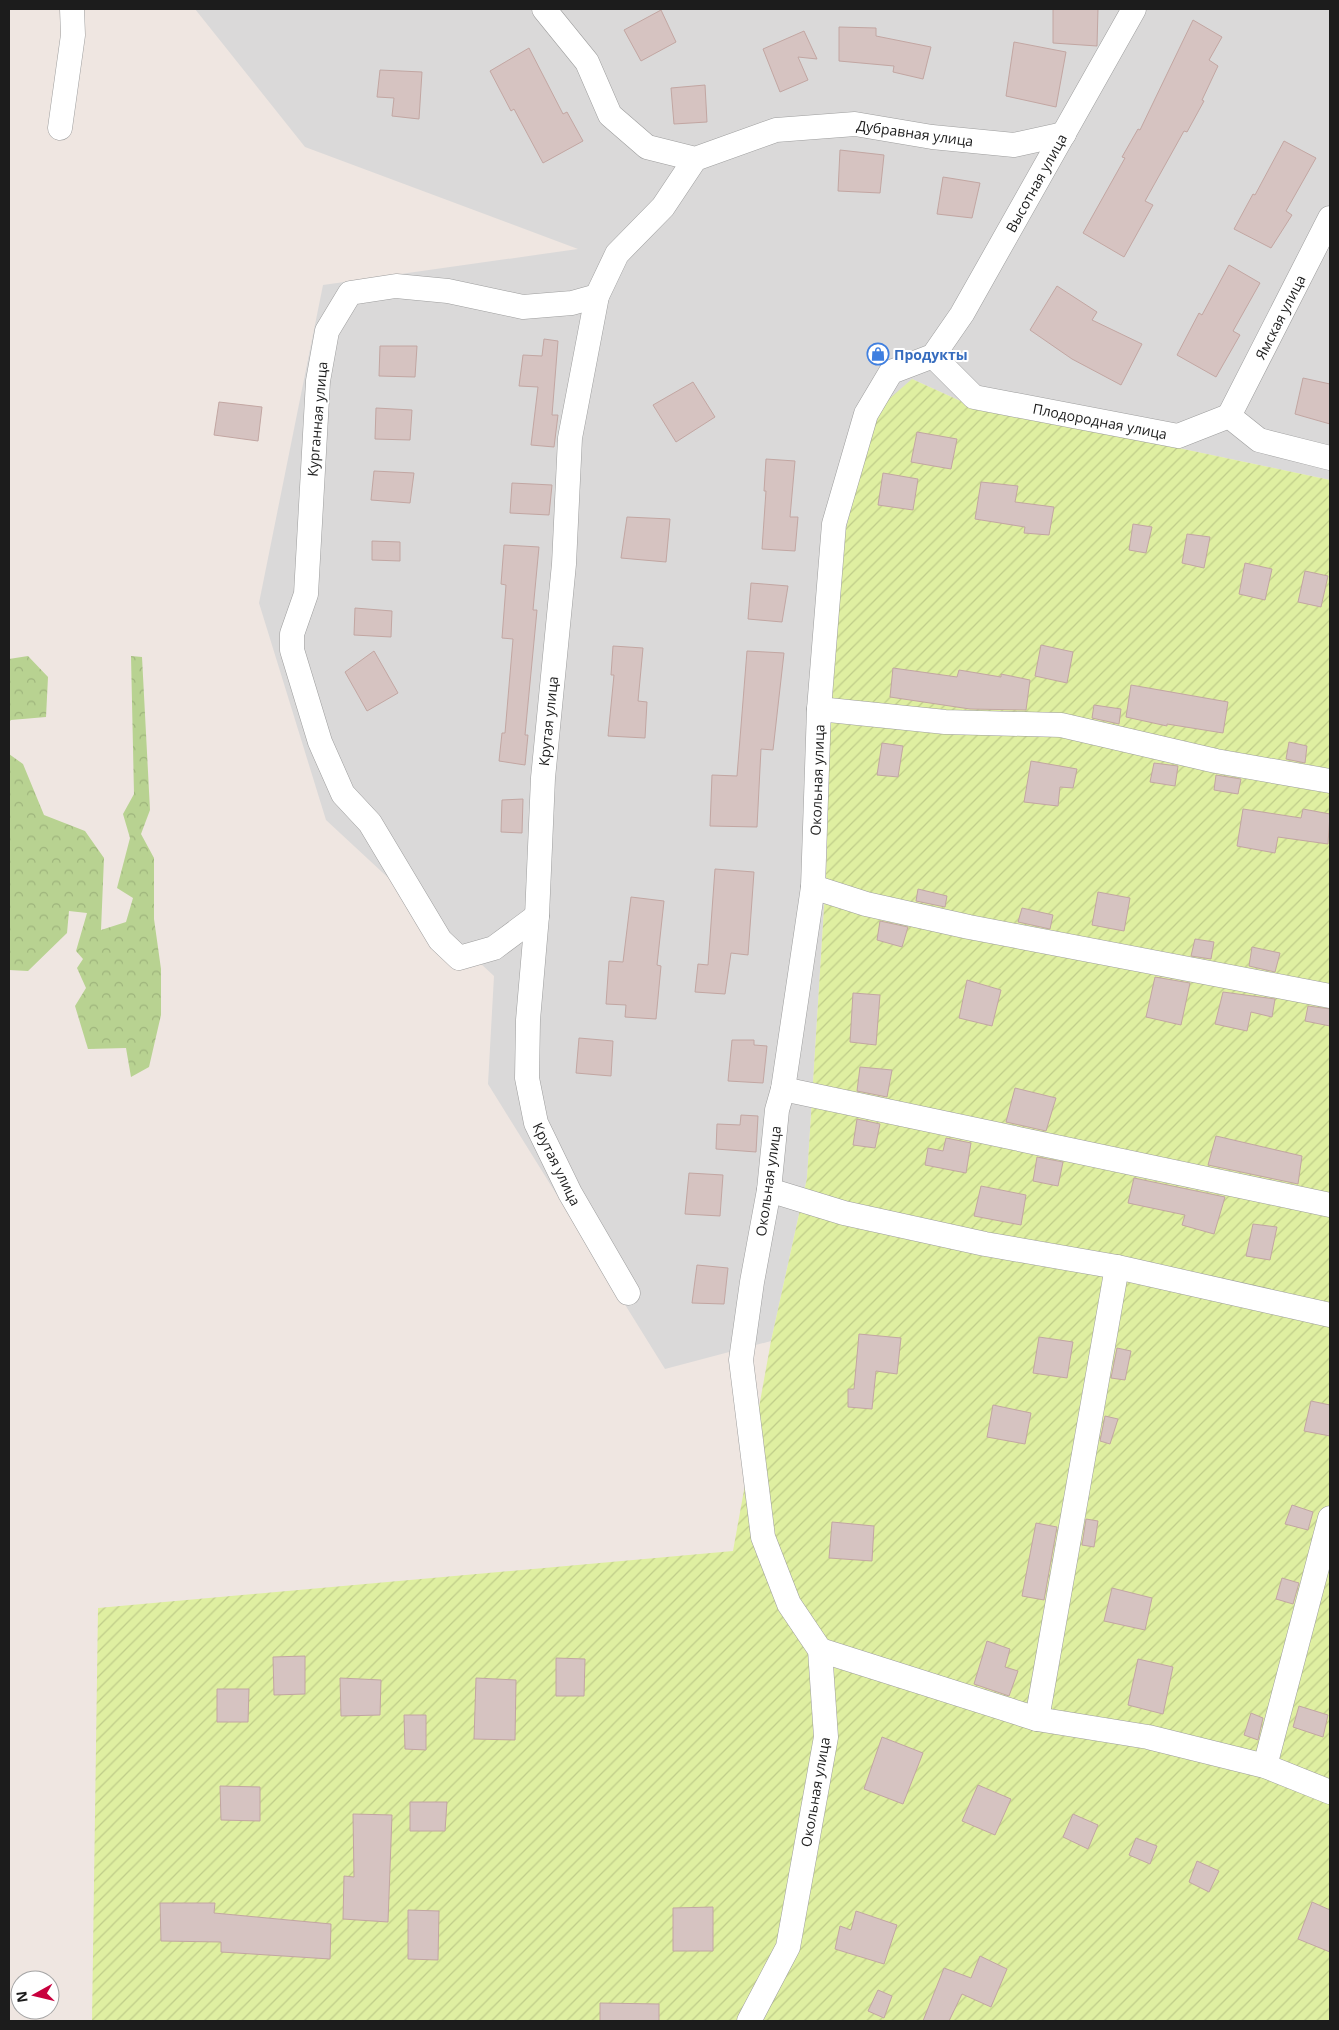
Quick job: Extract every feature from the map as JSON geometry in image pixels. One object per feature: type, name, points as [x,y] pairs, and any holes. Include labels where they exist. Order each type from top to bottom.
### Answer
[{"type":"street","points":[[60,128],[73,35],[72,9]]},
{"type":"street","points":[[544,9],[587,62],[610,115],[647,147],[695,159]]},
{"type":"street","name":"Высотная улица","points":[[933,356],[962,314],[1134,9]]},
{"type":"street","name":"Дубравная улица","points":[[695,159],[776,130],[855,124],[932,137],[1014,145],[1064,134]]},
{"type":"street","name":"Крутая улица","points":[[628,1293],[570,1193],[536,1122],[527,1078],[528,1020],[537,916],[542,778],[564,564],[570,438],[597,296],[617,254],[663,207],[695,159]]},
{"type":"street","name":"Ямская улица","points":[[1229,416],[1330,218]]},
{"type":"street","name":"Курганная улица","points":[[537,916],[494,948],[459,958],[440,940],[370,823],[343,794],[320,742],[292,650],[292,634],[306,594],[318,381],[327,331],[350,293],[396,286],[448,291],[523,307],[572,303],[597,296]]},
{"type":"street","name":"Плодородная улица","points":[[933,356],[974,397],[1178,436],[1229,416]]},
{"type":"street","name":"Окольная улица","points":[[749,2021],[788,1947],[826,1737],[820,1650],[789,1604],[763,1536],[741,1360],[752,1282],[769,1190],[777,1110],[783,1089],[814,887],[819,709],[834,524],[866,414],[891,372],[933,356]]},
{"type":"street","points":[[1229,416],[1260,440],[1330,458]]},
{"type":"street","points":[[819,709],[946,722],[1061,725],[1216,760],[1330,781]]},
{"type":"street","points":[[814,887],[866,904],[969,928],[1330,996]]},
{"type":"street","points":[[783,1089],[1330,1205]]},
{"type":"street","points":[[769,1190],[844,1214],[986,1244],[1117,1266],[1330,1315]]},
{"type":"street","points":[[1037,1719],[1117,1266]]},
{"type":"street","points":[[1265,1766],[1330,1518]]},
{"type":"street","points":[[820,1650],[1037,1719],[1148,1736],[1265,1766],[1330,1792]]},
{"type":"shaded area","points":[[195,9],[1330,9],[1330,480],[965,403],[912,379],[832,694],[826,876],[807,1178],[771,1341],[665,1369],[488,1084],[494,976],[326,820],[259,603],[323,285],[578,249],[305,147]]},
{"type":"green space","points":[[912,379],[965,403],[1330,480],[1330,2021],[92,2021],[98,1608],[733,1551],[771,1341],[807,1178],[826,876],[834,579],[874,412]]},
{"type":"green space","points":[[28,656],[48,677],[46,717],[11,720],[9,722],[9,659]]},
{"type":"green space","points":[[131,656],[142,657],[150,810],[141,834],[154,858],[154,919],[161,969],[161,1015],[149,1067],[131,1077],[126,1048],[88,1049],[75,1006],[86,988],[77,968],[83,959],[76,951],[87,913],[69,911],[67,933],[28,971],[9,970],[9,754],[23,764],[44,815],[85,831],[104,858],[101,930],[126,922],[133,898],[117,888],[130,838],[123,814],[134,794]]},
{"type":"building","points":[[1053,9],[1098,9],[1097,46],[1053,43]]},
{"type":"building","points":[[661,10],[676,42],[641,61],[624,30]]},
{"type":"building","points":[[1193,20],[1222,37],[1209,60],[1218,66],[1202,100],[1204,101],[1187,132],[1184,131],[1145,201],[1153,205],[1124,257],[1083,233],[1125,158],[1122,157],[1138,129],[1140,130]]},
{"type":"building","points":[[839,27],[876,28],[876,36],[931,47],[923,79],[893,72],[894,66],[839,61]]},
{"type":"building","points":[[804,31],[817,59],[798,57],[808,80],[780,92],[763,49]]},
{"type":"building","points":[[1014,42],[1066,52],[1056,107],[1006,96]]},
{"type":"building","points":[[529,48],[563,114],[567,112],[583,141],[543,163],[514,109],[511,111],[490,71]]},
{"type":"building","points":[[380,70],[422,72],[419,119],[392,116],[394,98],[377,97]]},
{"type":"building","points":[[705,85],[707,122],[674,124],[671,88]]},
{"type":"building","points":[[1284,141],[1316,158],[1286,211],[1292,215],[1271,248],[1234,229]]},
{"type":"building","points":[[840,150],[884,155],[880,193],[838,191]]},
{"type":"building","points":[[943,177],[980,183],[972,218],[937,214]]},
{"type":"building","points":[[1229,265],[1260,283],[1233,331],[1240,335],[1216,377],[1177,355],[1199,313],[1202,315]]},
{"type":"building","points":[[1057,286],[1097,312],[1092,320],[1142,344],[1121,385],[1072,359],[1030,330]]},
{"type":"building","points":[[544,339],[558,341],[552,415],[558,415],[554,447],[531,445],[538,387],[519,386],[523,355],[542,356]]},
{"type":"building","points":[[380,346],[417,346],[415,377],[379,376]]},
{"type":"building","points":[[1303,378],[1330,384],[1330,424],[1295,414]]},
{"type":"building","points":[[693,382],[715,417],[676,442],[653,405]]},
{"type":"building","points":[[219,402],[262,407],[258,441],[214,435]]},
{"type":"building","points":[[376,408],[412,410],[410,440],[375,439]]},
{"type":"building","points":[[917,432],[957,439],[951,469],[911,462]]},
{"type":"building","points":[[766,459],[795,461],[790,517],[798,517],[795,551],[762,549]]},
{"type":"building","points":[[374,471],[414,473],[410,503],[371,500]]},
{"type":"building","points":[[883,473],[918,479],[913,510],[878,505]]},
{"type":"building","points":[[981,482],[1018,486],[1015,502],[1054,507],[1049,535],[1024,533],[1025,527],[975,519]]},
{"type":"building","points":[[512,483],[552,485],[549,515],[510,513]]},
{"type":"building","points":[[627,517],[670,519],[666,562],[621,558]]},
{"type":"building","points":[[1133,524],[1152,527],[1146,553],[1129,550]]},
{"type":"building","points":[[1187,534],[1210,537],[1204,568],[1182,563]]},
{"type":"building","points":[[372,541],[400,542],[400,561],[372,560]]},
{"type":"building","points":[[504,545],[539,547],[533,610],[537,610],[525,735],[528,735],[525,765],[499,761],[502,733],[505,733],[513,639],[502,638],[506,585],[501,584]]},
{"type":"building","points":[[1245,563],[1272,569],[1265,600],[1239,594]]},
{"type":"building","points":[[1305,571],[1328,576],[1321,607],[1298,602]]},
{"type":"building","points":[[751,583],[788,586],[782,622],[748,619]]},
{"type":"building","points":[[355,608],[392,611],[391,637],[354,635]]},
{"type":"building","points":[[1041,645],[1073,652],[1067,683],[1035,676]]},
{"type":"building","points":[[613,646],[643,648],[638,701],[647,702],[645,738],[608,736],[614,675],[611,675]]},
{"type":"building","points":[[374,651],[398,693],[367,711],[345,672]]},
{"type":"building","points":[[747,651],[784,653],[773,750],[761,749],[757,827],[710,826],[712,775],[737,776]]},
{"type":"building","points":[[893,668],[957,677],[959,670],[1001,677],[1001,674],[1030,680],[1026,710],[970,709],[890,697]]},
{"type":"building","points":[[1131,685],[1228,702],[1223,733],[1167,724],[1167,726],[1126,717]]},
{"type":"building","points":[[1094,705],[1121,709],[1119,724],[1092,718]]},
{"type":"building","points":[[1289,742],[1307,746],[1305,763],[1286,759]]},
{"type":"building","points":[[882,743],[903,746],[898,777],[877,775]]},
{"type":"building","points":[[1031,761],[1077,769],[1073,788],[1060,787],[1058,806],[1024,802]]},
{"type":"building","points":[[1154,763],[1178,766],[1175,786],[1150,782]]},
{"type":"building","points":[[1216,775],[1241,779],[1238,794],[1214,790]]},
{"type":"building","points":[[523,799],[522,833],[501,832],[502,800]]},
{"type":"building","points":[[1243,809],[1301,818],[1303,809],[1330,814],[1328,844],[1278,837],[1275,853],[1237,846]]},
{"type":"building","points":[[715,869],[754,872],[748,955],[731,953],[725,994],[695,992],[698,964],[708,965]]},
{"type":"building","points":[[918,889],[947,896],[945,907],[916,901]]},
{"type":"building","points":[[1098,892],[1130,898],[1124,931],[1092,925]]},
{"type":"building","points":[[631,897],[664,901],[657,965],[661,966],[656,1019],[625,1017],[626,1005],[606,1004],[609,961],[623,962]]},
{"type":"building","points":[[1022,908],[1053,915],[1050,929],[1018,922]]},
{"type":"building","points":[[880,921],[908,927],[902,947],[877,940]]},
{"type":"building","points":[[1195,939],[1214,942],[1211,959],[1191,956]]},
{"type":"building","points":[[1252,947],[1280,953],[1275,972],[1249,966]]},
{"type":"building","points":[[1155,977],[1190,983],[1181,1025],[1146,1017]]},
{"type":"building","points":[[967,980],[1001,990],[992,1026],[959,1018]]},
{"type":"building","points":[[1223,992],[1275,999],[1272,1017],[1251,1012],[1247,1031],[1215,1024]]},
{"type":"building","points":[[853,993],[880,995],[876,1045],[850,1042]]},
{"type":"building","points":[[1308,1006],[1330,1009],[1330,1026],[1305,1021]]},
{"type":"building","points":[[579,1038],[613,1041],[611,1076],[576,1073]]},
{"type":"building","points":[[732,1040],[754,1040],[754,1045],[767,1046],[763,1083],[728,1081]]},
{"type":"building","points":[[860,1067],[892,1070],[887,1097],[857,1091]]},
{"type":"building","points":[[1015,1088],[1056,1098],[1046,1131],[1006,1122]]},
{"type":"building","points":[[741,1115],[758,1116],[756,1152],[716,1149],[717,1124],[740,1125]]},
{"type":"building","points":[[857,1119],[880,1124],[875,1148],[853,1145]]},
{"type":"building","points":[[1216,1136],[1302,1156],[1298,1184],[1208,1165]]},
{"type":"building","points":[[946,1138],[971,1143],[966,1173],[925,1165],[928,1148],[943,1151]]},
{"type":"building","points":[[1037,1157],[1063,1162],[1058,1186],[1033,1181]]},
{"type":"building","points":[[689,1173],[723,1175],[720,1216],[685,1214]]},
{"type":"building","points":[[1134,1178],[1225,1197],[1214,1234],[1182,1225],[1185,1215],[1128,1203]]},
{"type":"building","points":[[981,1186],[1026,1195],[1021,1225],[974,1216]]},
{"type":"building","points":[[1253,1224],[1277,1227],[1270,1260],[1246,1256]]},
{"type":"building","points":[[697,1265],[728,1268],[724,1304],[692,1303]]},
{"type":"building","points":[[859,1334],[901,1338],[897,1374],[876,1371],[872,1409],[848,1407],[848,1389],[854,1389]]},
{"type":"building","points":[[1039,1337],[1073,1342],[1067,1378],[1033,1373]]},
{"type":"building","points":[[1117,1348],[1131,1351],[1125,1380],[1111,1378]]},
{"type":"building","points":[[1311,1401],[1330,1405],[1330,1436],[1304,1431]]},
{"type":"building","points":[[993,1405],[1031,1413],[1025,1444],[987,1437]]},
{"type":"building","points":[[1105,1416],[1118,1419],[1110,1444],[1100,1441]]},
{"type":"building","points":[[1292,1505],[1313,1512],[1308,1530],[1285,1524]]},
{"type":"building","points":[[1086,1519],[1098,1521],[1094,1547],[1082,1545]]},
{"type":"building","points":[[832,1522],[874,1526],[872,1561],[829,1558]]},
{"type":"building","points":[[1036,1523],[1057,1527],[1044,1600],[1022,1596]]},
{"type":"building","points":[[1282,1578],[1299,1583],[1293,1604],[1276,1599]]},
{"type":"building","points":[[1112,1588],[1152,1598],[1145,1630],[1104,1621]]},
{"type":"building","points":[[987,1641],[1010,1649],[1005,1667],[1018,1671],[1009,1696],[974,1684]]},
{"type":"building","points":[[305,1656],[305,1694],[274,1695],[273,1657]]},
{"type":"building","points":[[556,1658],[585,1659],[584,1696],[556,1696]]},
{"type":"building","points":[[1138,1659],[1173,1667],[1163,1714],[1128,1705]]},
{"type":"building","points":[[340,1678],[381,1680],[380,1715],[341,1716]]},
{"type":"building","points":[[476,1678],[516,1680],[515,1740],[474,1739]]},
{"type":"building","points":[[217,1689],[249,1689],[248,1722],[217,1722]]},
{"type":"building","points":[[1299,1706],[1328,1715],[1323,1737],[1293,1727]]},
{"type":"building","points":[[1251,1713],[1263,1718],[1258,1740],[1244,1735]]},
{"type":"building","points":[[404,1715],[426,1715],[426,1750],[405,1749]]},
{"type":"building","points":[[882,1737],[923,1753],[903,1804],[864,1789]]},
{"type":"building","points":[[978,1785],[1011,1799],[995,1835],[962,1821]]},
{"type":"building","points":[[220,1786],[260,1787],[260,1821],[221,1820]]},
{"type":"building","points":[[410,1802],[447,1802],[445,1831],[410,1831]]},
{"type":"building","points":[[353,1814],[392,1815],[388,1922],[343,1919],[344,1876],[354,1877]]},
{"type":"building","points":[[1073,1814],[1098,1825],[1088,1849],[1063,1837]]},
{"type":"building","points":[[1136,1838],[1157,1846],[1150,1864],[1129,1855]]},
{"type":"building","points":[[1197,1861],[1219,1871],[1209,1892],[1189,1882]]},
{"type":"building","points":[[1312,1902],[1330,1910],[1330,1952],[1298,1939]]},
{"type":"building","points":[[160,1903],[215,1903],[214,1913],[331,1924],[330,1959],[221,1952],[221,1942],[161,1941]]},
{"type":"building","points":[[713,1907],[713,1951],[673,1951],[673,1908]]},
{"type":"building","points":[[408,1910],[439,1911],[438,1960],[408,1959]]},
{"type":"building","points":[[856,1911],[897,1925],[884,1964],[835,1949],[840,1926],[851,1930]]},
{"type":"building","points":[[980,1956],[1007,1969],[991,2007],[962,1994],[949,2021],[923,2021],[944,1968],[971,1978]]},
{"type":"building","points":[[878,1990],[892,1996],[884,2018],[868,2011]]},
{"type":"building","points":[[600,2003],[659,2004],[659,2021],[600,2021]]},
{"type":"place","name":"Продукты","points":[[878,354]]}]
